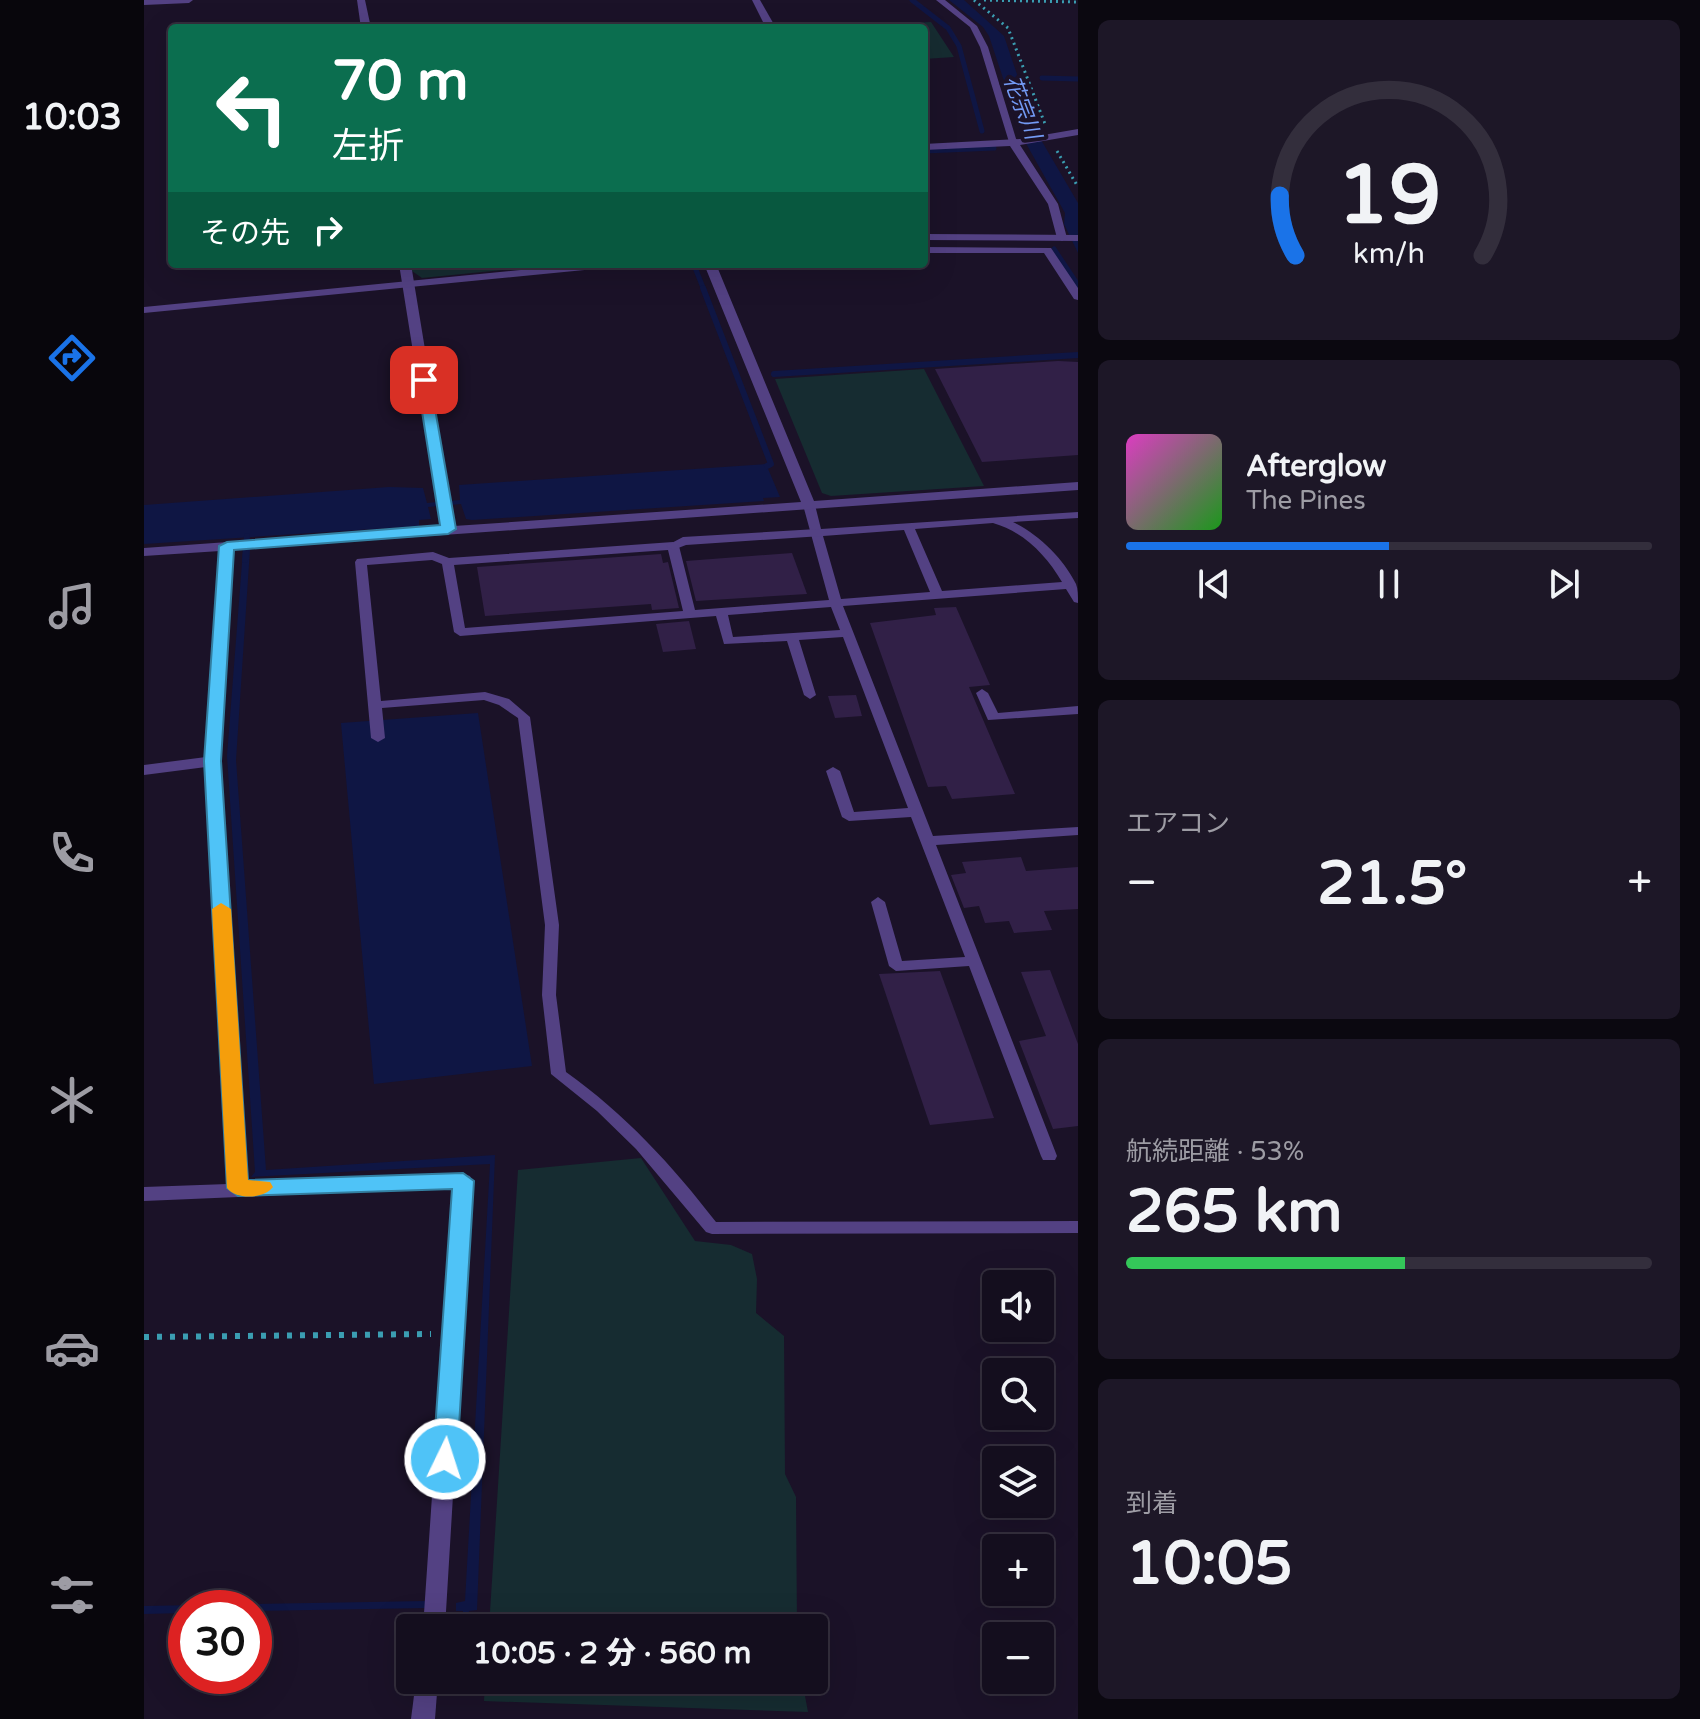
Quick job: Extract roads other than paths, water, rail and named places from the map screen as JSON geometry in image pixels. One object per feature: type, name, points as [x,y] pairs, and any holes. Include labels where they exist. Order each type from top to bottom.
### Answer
[{"type":"street","points":[[144,2],[189,0]]},
{"type":"street","points":[[361,0],[365,24]]},
{"type":"street","points":[[756,0],[769,24]]},
{"type":"street","points":[[928,147],[1016,142],[1078,132]]},
{"type":"street","points":[[928,237],[1069,238],[1053,204],[1016,142]]},
{"type":"street","points":[[928,250],[1047,250],[1078,297]]},
{"type":"street","points":[[406,268],[448,529]]},
{"type":"street","points":[[144,310],[574,268]]},
{"type":"street","points":[[712,268],[809,505]]},
{"type":"street","points":[[144,552],[1078,486]]},
{"type":"street","points":[[673,546],[683,541],[817,533]]},
{"type":"street","points":[[227,546],[213,761],[238,1188]]},
{"type":"street","points":[[144,770],[213,761]]},
{"type":"street","points":[[144,1194],[463,1181],[435,1614]]},
{"type":"street","points":[[423,1719],[426,1694]]},
{"type":"lane","points":[[940,0],[973,26],[984,47],[1016,142]]},
{"type":"lane","points":[[809,505],[847,633],[1049,1156]]},
{"type":"lane","points":[[817,533],[1078,515]]},
{"type":"lane","points":[[993,520],[1014,523],[1059,565],[1078,599]]},
{"type":"lane","points":[[908,526],[938,596]]},
{"type":"lane","points":[[431,531],[433,556]]},
{"type":"lane","points":[[378,738],[361,562],[433,556],[448,562],[673,546],[690,614]]},
{"type":"lane","points":[[448,562],[460,632],[1071,585]]},
{"type":"lane","points":[[721,612],[728,641],[847,633]]},
{"type":"lane","points":[[792,637],[810,695]]},
{"type":"lane","points":[[982,693],[993,717],[1078,710]]},
{"type":"lane","points":[[376,705],[485,696],[504,702],[524,717],[552,925],[549,995],[559,1074],[598,1100],[662,1164],[712,1228],[1078,1227]]},
{"type":"lane","points":[[833,771],[849,817],[917,812]]},
{"type":"lane","points":[[928,841],[1078,831]]},
{"type":"lane","points":[[878,902],[896,966],[974,961]]},
{"type":"water","name":"花宗川","points":[[949,0],[964,0],[1004,36],[1037,133],[1078,203],[1078,253],[1064,224],[1065,213],[1023,138],[989,36],[983,27]]},
{"type":"water","points":[[766,464],[780,497],[763,498],[764,501],[472,520],[466,519],[461,504],[428,507],[431,519],[419,520],[419,526],[144,544],[144,505],[389,487],[423,488],[427,503],[460,500],[459,485]]},
{"type":"water","points":[[250,549],[236,760],[266,1170],[495,1155],[477,1610],[469,1611],[469,1614],[456,1611],[456,1603],[465,1601],[490,1164],[251,1177],[255,1172],[227,756],[243,550]]},
{"type":"water","points":[[478,713],[532,1066],[374,1084],[341,723]]},
{"type":"water","points":[[427,1601],[426,1608],[272,1611],[272,1604]]},
{"type":"water","points":[[144,1606],[168,1606],[168,1613],[144,1614]]},
{"type":"waterway","points":[[912,0],[948,28],[959,46],[982,131]]},
{"type":"waterway","points":[[1042,78],[1078,79]]},
{"type":"waterway","points":[[928,151],[994,148]]},
{"type":"waterway","points":[[1054,249],[1078,285]]},
{"type":"waterway","points":[[695,268],[704,290]]},
{"type":"waterway","points":[[703,288],[771,464],[767,466]]},
{"type":"waterway","points":[[774,374],[1078,355]]},
{"type":"waterway","points":[[245,560],[247,536]]}]
